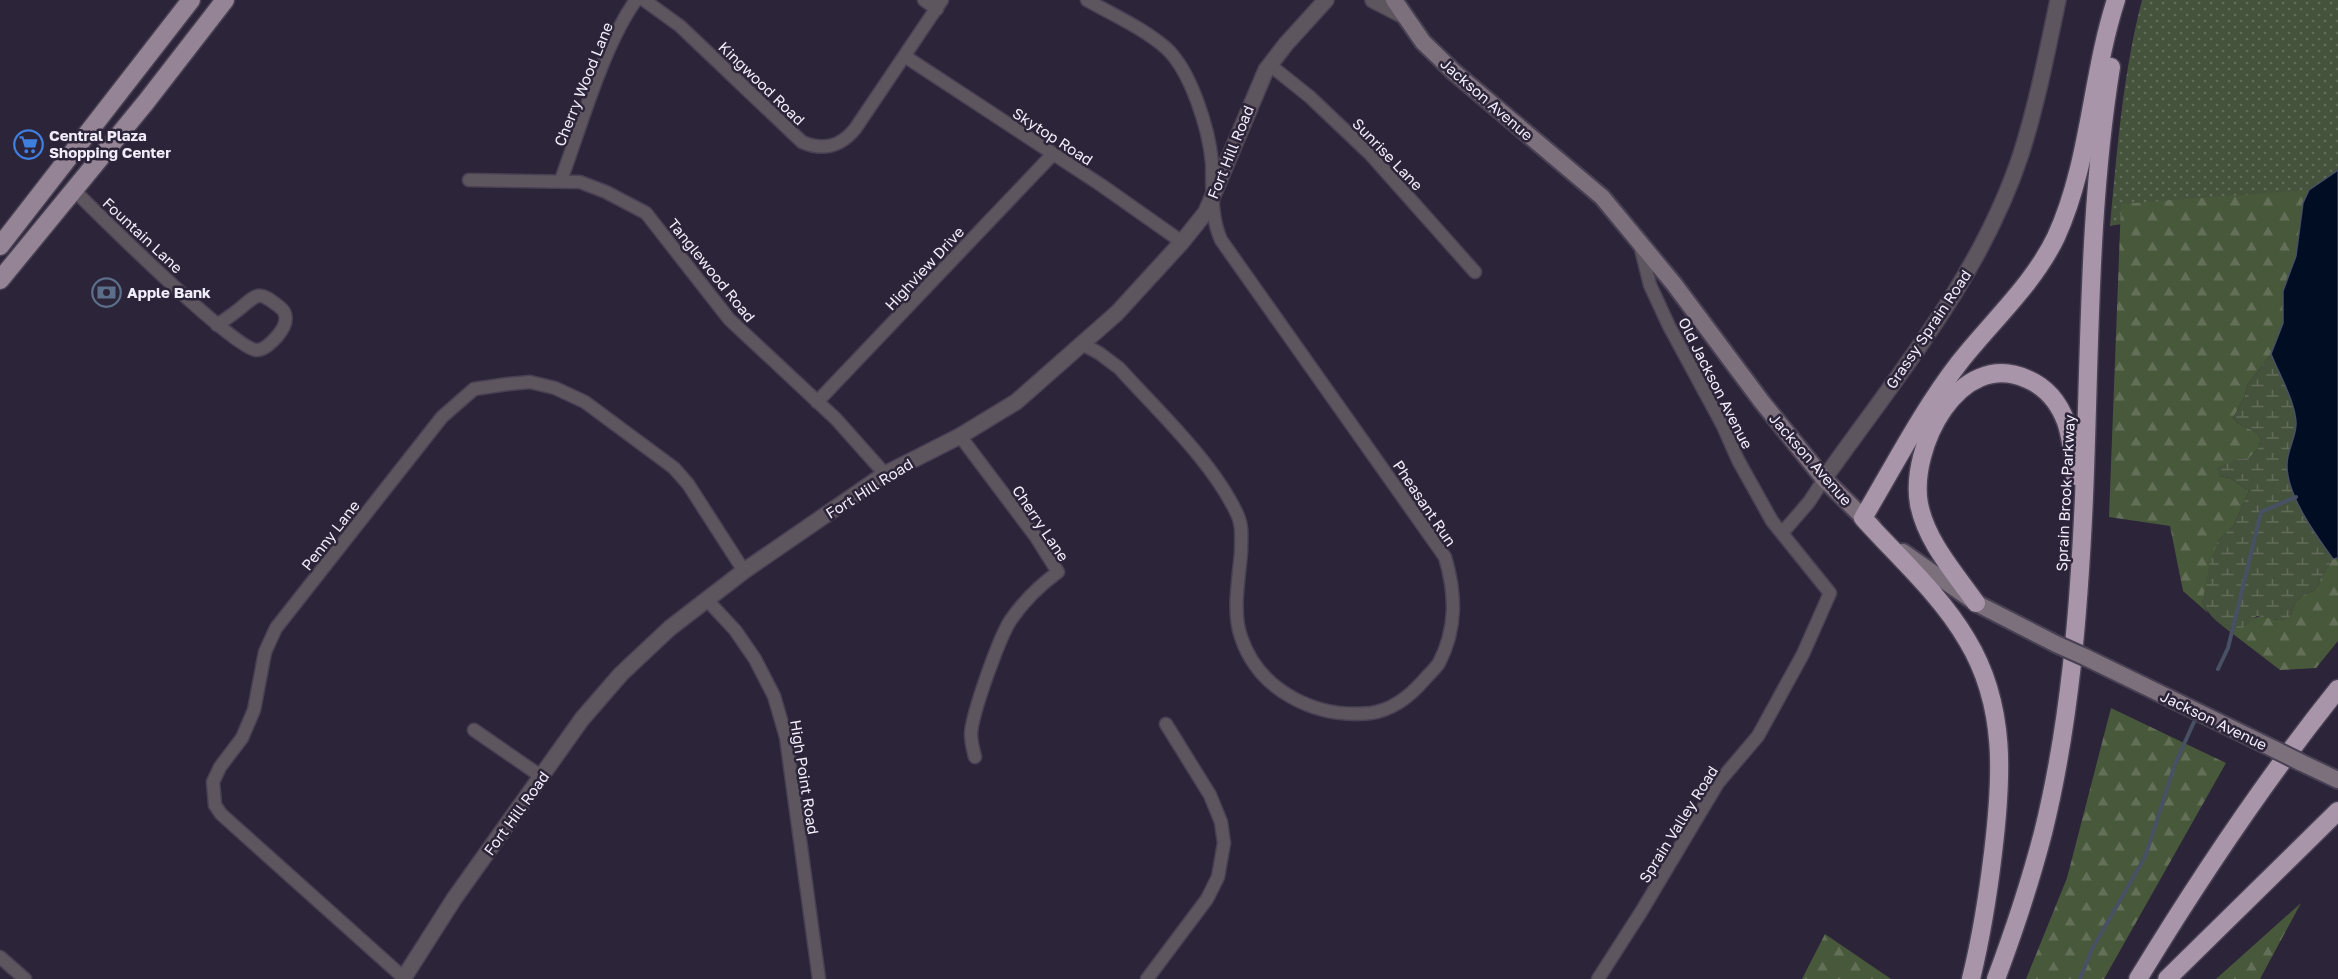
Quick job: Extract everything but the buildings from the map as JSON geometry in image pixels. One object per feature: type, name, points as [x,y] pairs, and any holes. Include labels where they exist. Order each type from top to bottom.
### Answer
[{"type":"highway","points":[[1971,979],[1989,886],[1997,817],[2001,758],[1995,712],[1981,667],[1966,638],[1934,596],[1863,518],[1949,377],[2036,270],[2056,237],[2078,171],[2104,43],[2116,0]]},
{"type":"highway","name":"Sprain Brook Parkway","points":[[1996,979],[2033,872],[2052,791],[2066,708],[2081,542],[2095,207],[2109,83],[2123,0]]},
{"type":"highway","points":[[1976,603],[1928,530],[1919,504],[1918,484],[1920,462],[1933,428],[1952,399],[1970,383],[1990,375],[2012,374],[2034,382],[2053,398],[2066,421],[2070,435],[2081,542]]},
{"type":"highway","points":[[2138,979],[2227,839],[2275,771],[2338,690]]},
{"type":"highway","points":[[2167,979],[2338,811]]},
{"type":"main road","points":[[0,246],[191,0]]},
{"type":"main road","points":[[0,280],[75,191],[225,0]]},
{"type":"main road","name":"Jackson Avenue","points":[[1394,0],[1423,42],[1454,72],[1602,197],[1639,240],[1762,402],[1824,479],[1863,518],[1900,550],[1976,603],[2338,780]]},
{"type":"street","name":"Cherry Wood Lane","points":[[561,180],[616,35],[636,0]]},
{"type":"street","name":"Kingwood Road","points":[[644,0],[680,26],[722,64],[789,132],[812,147],[838,145],[848,138],[906,57],[939,5]]},
{"type":"street","points":[[924,0],[939,5]]},
{"type":"street","name":"Pheasant Run","points":[[1082,344],[1119,368],[1224,488],[1240,519],[1242,535],[1237,622],[1251,660],[1262,676],[1293,701],[1326,710],[1349,713],[1373,713],[1395,705],[1416,689],[1437,665],[1447,643],[1453,621],[1454,596],[1445,557],[1221,240],[1215,225],[1212,162],[1208,136],[1186,77],[1177,61],[1167,49],[1145,32],[1087,0]]},
{"type":"street","points":[[1373,0],[1404,16]]},
{"type":"street","name":"Grassy Sprain Road","points":[[1783,532],[1809,502],[1954,295],[1992,225],[2020,156],[2034,108],[2058,0]]},
{"type":"street","name":"Fort Hill Road","points":[[404,979],[454,899],[582,719],[621,675],[670,628],[744,571],[885,474],[960,436],[1016,402],[1117,312],[1182,242],[1206,212],[1252,100],[1270,65],[1286,44],[1327,1]]},
{"type":"street","name":"Skytop Road","points":[[906,57],[1182,242]]},
{"type":"street","name":"Sunrise Lane","points":[[1270,65],[1310,97],[1371,154],[1474,272]]},
{"type":"street","name":"Highview Drive","points":[[817,402],[1053,154]]},
{"type":"street","name":"Tanglewood Road","points":[[469,180],[580,182],[606,192],[646,213],[729,319],[836,419],[885,474]]},
{"type":"street","name":"Fountain Lane","points":[[75,191],[217,325],[247,347],[255,350],[263,349],[282,330],[286,316],[284,309],[267,297],[259,295],[251,297],[244,306],[217,325]]},
{"type":"street","name":"Old Jackson Avenue","points":[[1639,240],[1650,285],[1669,326],[1724,426],[1738,460],[1772,521],[1783,532]]},
{"type":"street","name":"Penny Lane","points":[[404,979],[221,814],[215,805],[213,782],[219,767],[242,738],[254,710],[265,652],[276,628],[442,417],[474,389],[508,384],[530,382],[555,388],[585,402],[674,468],[688,484],[744,571]]},
{"type":"street","name":"Cherry Lane","points":[[960,436],[1036,537],[1058,572],[1045,581],[1022,605],[999,643],[975,714],[971,733],[975,756]]},
{"type":"street","name":"Sprain Valley Road","points":[[1598,979],[1718,783],[1758,736],[1803,654],[1830,593],[1783,532]]},
{"type":"street","name":"High Point Road","points":[[707,600],[735,630],[774,696],[786,737],[819,979]]},
{"type":"street","points":[[1147,979],[1207,899],[1218,877],[1224,843],[1221,822],[1210,795],[1166,724]]},
{"type":"street","points":[[474,730],[542,777]]},
{"type":"street","points":[[0,957],[25,979]]},
{"type":"green space","points":[[2142,0],[2338,0],[2338,181],[2320,197],[2282,196],[2110,226],[2125,84]]},
{"type":"green space","points":[[2309,190],[2303,203],[2296,256],[2283,291],[2283,323],[2271,354],[2248,384],[2244,398],[2233,418],[2261,438],[2258,449],[2249,458],[2237,459],[2219,476],[2230,478],[2249,491],[2234,525],[2218,541],[2202,603],[2208,613],[2183,591],[2170,526],[2109,517],[2121,204]]},
{"type":"green space","points":[[2271,354],[2290,398],[2295,416],[2296,429],[2287,464],[2291,489],[2303,514],[2333,559],[2318,586],[2295,603],[2291,615],[2284,621],[2257,616],[2243,627],[2235,629],[2223,626],[2202,603],[2210,561],[2218,541],[2234,525],[2249,491],[2230,478],[2219,476],[2217,467],[2237,459],[2249,458],[2258,449],[2261,438],[2233,418],[2244,398],[2248,384]]},
{"type":"green space","points":[[2338,558],[2338,641],[2316,668],[2280,670],[2220,624],[2231,629],[2258,617],[2276,620],[2291,615],[2295,603],[2318,586],[2333,559]]},
{"type":"green space","points":[[2111,708],[2226,763],[2104,979],[2026,979],[2067,878]]},
{"type":"green space","points":[[2301,903],[2260,979],[2216,979]]},
{"type":"green space","points":[[1825,934],[1891,979],[1802,979]]},
{"type":"water","points":[[2338,170],[2338,558],[2333,559],[2303,514],[2291,489],[2287,464],[2296,429],[2295,416],[2290,398],[2271,354],[2283,323],[2283,291],[2296,256],[2303,203],[2309,190]]},
{"type":"waterway","points":[[2218,669],[2228,648],[2261,512],[2296,497]]},
{"type":"waterway","points":[[2080,979],[2092,949],[2145,857],[2175,764],[2194,722]]},
{"type":"place","name":"Central Plaza Shopping Center","points":[[28,144]]},
{"type":"place","name":"Apple Bank","points":[[106,292]]}]
